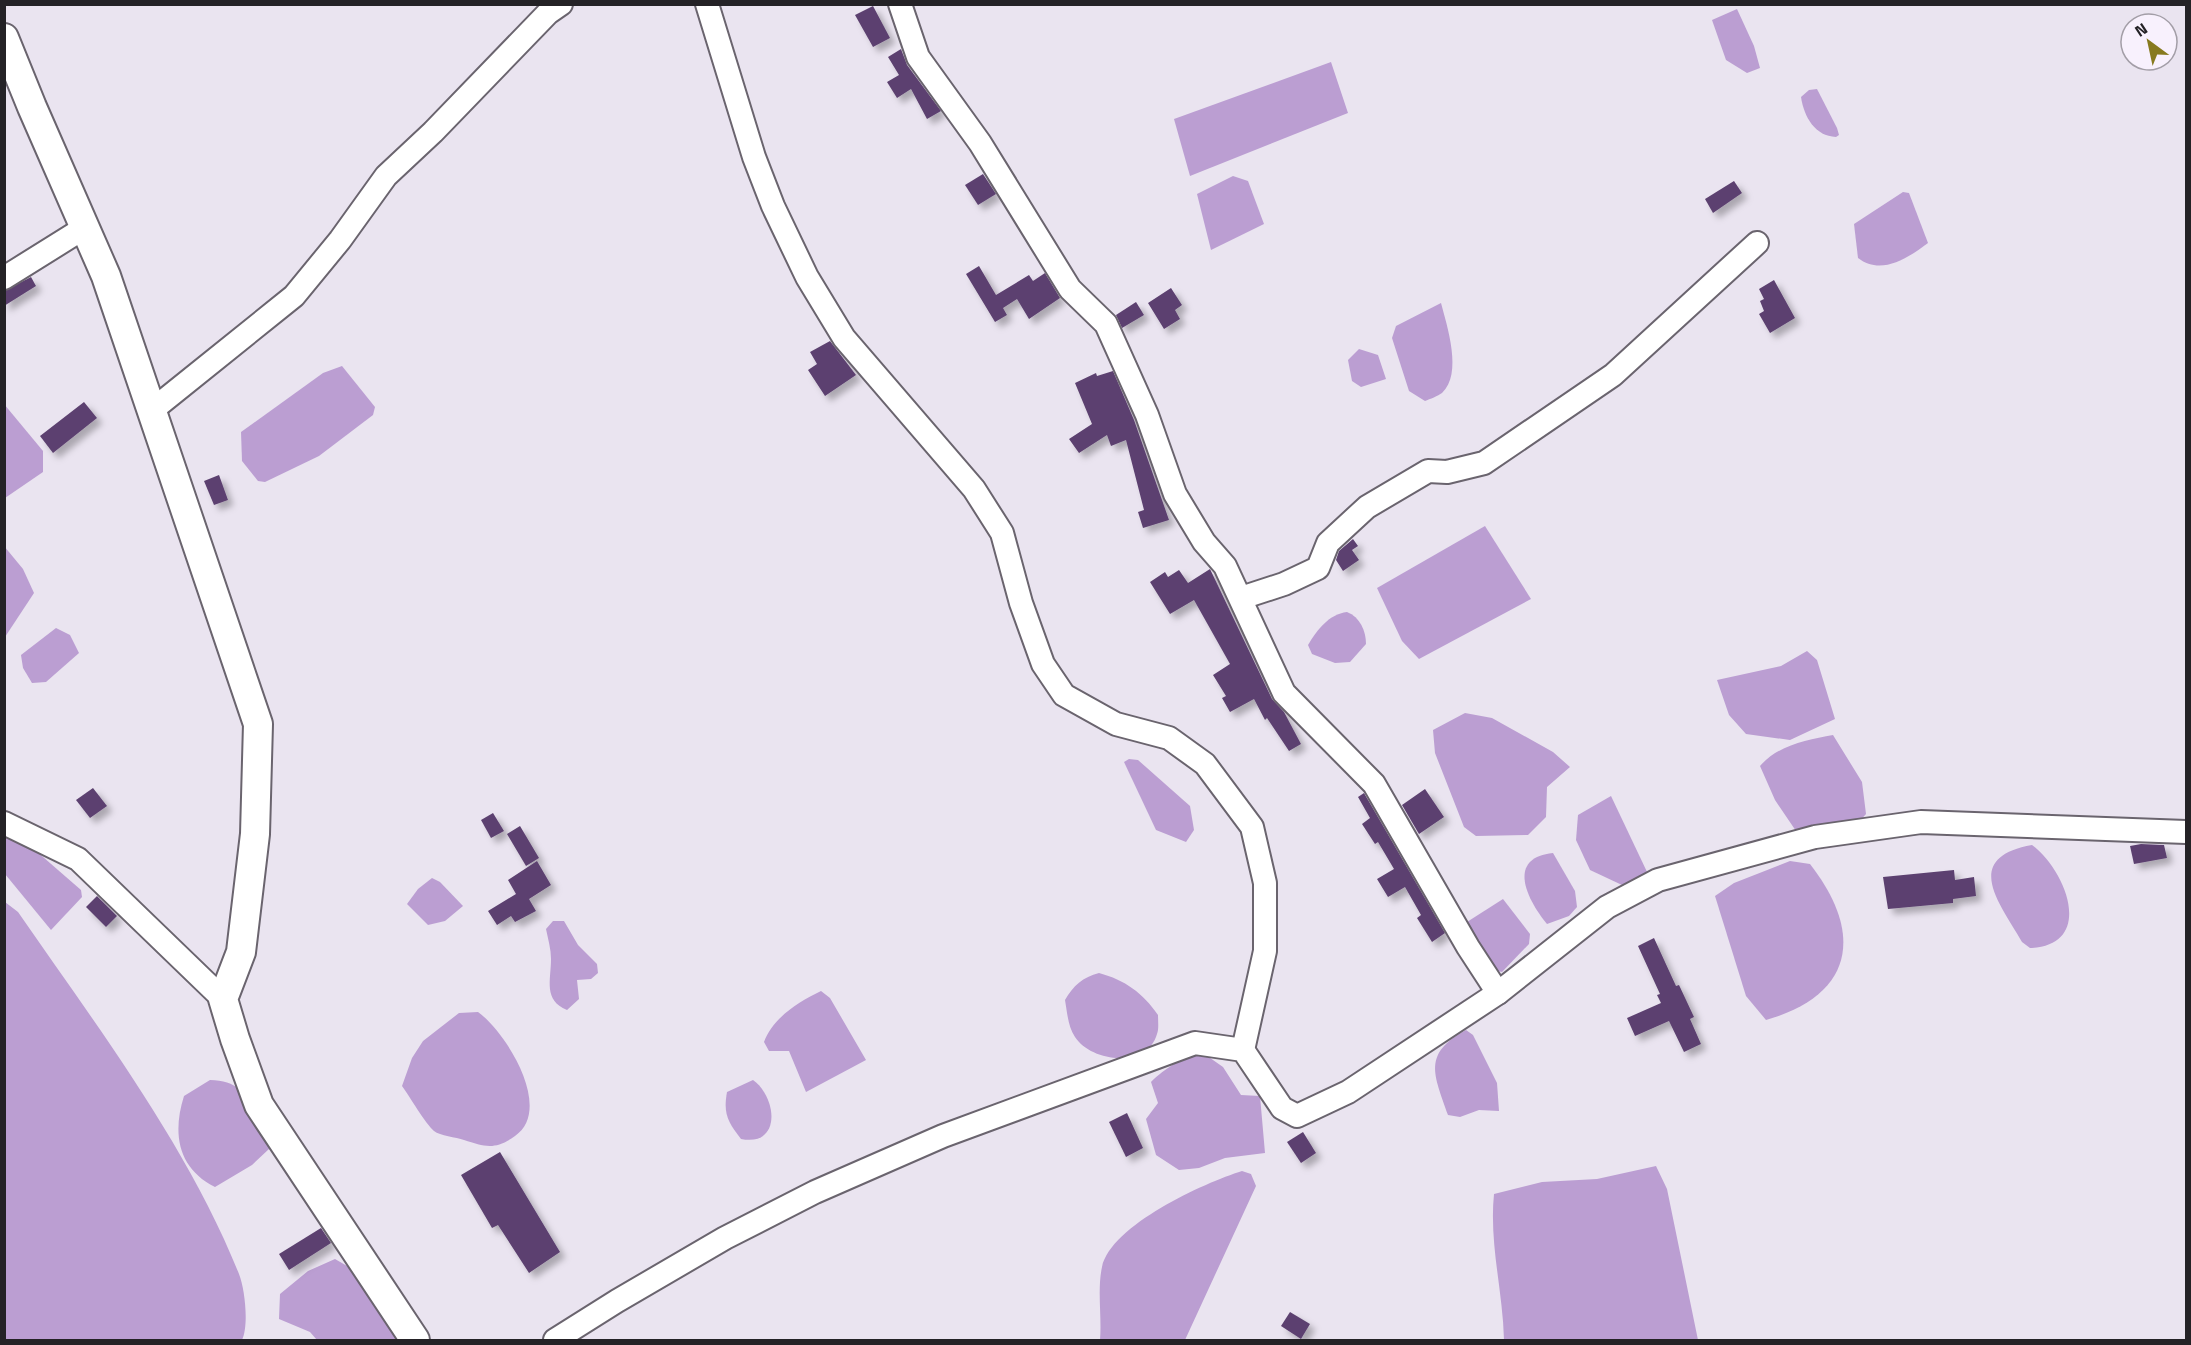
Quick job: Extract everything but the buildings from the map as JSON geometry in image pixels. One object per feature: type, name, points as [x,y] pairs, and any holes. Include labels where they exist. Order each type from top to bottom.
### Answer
[{"type":"street","points":[[151,411],[294,296],[340,240],[386,176],[433,132],[548,13],[561,4]]},
{"type":"street","points":[[707,4],[758,166],[773,206],[807,277],[844,338],[974,489],[1002,533],[1021,603],[1043,664],[1064,695],[1116,724],[1169,738],[1205,764],[1252,827],[1265,883],[1265,951],[1243,1050],[1281,1108],[1297,1116],[1348,1092],[1498,993],[1607,907],[1658,880],[1815,837],[1922,822],[2187,832]]},
{"type":"street","points":[[900,4],[918,57],[980,143],[1070,289],[1106,324],[1148,415],[1175,494],[1204,542],[1226,566],[1284,693],[1374,784],[1468,947],[1498,993]]},
{"type":"street","points":[[4,38],[106,276],[258,724],[252,858],[241,952],[224,999]]},
{"type":"street","points":[[4,278],[84,228]]},
{"type":"street","points":[[1241,597],[1284,584],[1318,568],[1328,543],[1367,507],[1416,477],[1428,471],[1447,472],[1484,464],[1537,428],[1613,375],[1757,243]]},
{"type":"street","points":[[4,823],[78,859],[224,999],[259,1105],[416,1341]]},
{"type":"street","points":[[561,1340],[617,1301],[725,1238],[815,1192],[943,1136],[1195,1043],[1243,1050]]},
{"type":"shaded area","points":[[1737,9],[1754,46],[1760,68],[1747,73],[1726,60],[1712,20]]},
{"type":"shaded area","points":[[1331,62],[1348,113],[1190,176],[1174,119]]},
{"type":"shaded area","points":[[1817,89],[1837,128],[1839,135],[1836,137],[1816,129],[1805,112],[1801,97],[1809,90]]},
{"type":"shaded area","points":[[1233,176],[1248,181],[1264,224],[1211,250],[1197,194]]},
{"type":"shaded area","points":[[1903,192],[1909,193],[1928,243],[1903,259],[1885,265],[1867,263],[1858,258],[1854,224]]},
{"type":"shaded area","points":[[1441,303],[1452,350],[1452,374],[1442,393],[1425,401],[1409,391],[1392,338],[1396,326]]},
{"type":"shaded area","points":[[1359,349],[1378,355],[1386,379],[1361,387],[1352,381],[1348,360]]},
{"type":"shaded area","points":[[342,366],[375,407],[373,415],[319,456],[265,482],[258,481],[242,461],[241,432],[323,373]]},
{"type":"shaded area","points":[[4,404],[43,451],[43,472],[5,498]]},
{"type":"shaded area","points":[[1485,526],[1531,599],[1419,659],[1402,641],[1377,588]]},
{"type":"shaded area","points":[[4,546],[23,569],[34,593],[5,637]]},
{"type":"shaded area","points":[[1347,612],[1352,614],[1361,625],[1366,644],[1350,662],[1335,663],[1312,654],[1308,645],[1320,628],[1329,619]]},
{"type":"shaded area","points":[[56,628],[70,635],[79,653],[46,682],[32,683],[23,668],[21,655]]},
{"type":"shaded area","points":[[1807,651],[1817,660],[1835,719],[1790,740],[1746,734],[1729,715],[1717,680],[1781,666]]},
{"type":"shaded area","points":[[1465,713],[1492,718],[1553,752],[1570,767],[1547,787],[1546,817],[1528,835],[1476,836],[1464,827],[1435,753],[1433,730]]},
{"type":"shaded area","points":[[1833,735],[1862,782],[1866,814],[1859,822],[1796,831],[1775,800],[1760,766],[1784,748],[1803,741]]},
{"type":"shaded area","points":[[1129,759],[1138,760],[1190,806],[1194,830],[1186,842],[1156,830],[1124,762]]},
{"type":"shaded area","points":[[1611,796],[1648,874],[1622,885],[1590,870],[1576,840],[1578,815]]},
{"type":"shaded area","points":[[4,833],[35,850],[81,890],[82,897],[51,930],[5,874]]},
{"type":"shaded area","points":[[2032,845],[2044,856],[2064,888],[2069,905],[2069,921],[2063,934],[2050,944],[2030,948],[2022,942],[1997,898],[1992,884],[1992,872],[1997,860],[2010,851]]},
{"type":"shaded area","points":[[1553,853],[1575,891],[1577,907],[1569,916],[1547,924],[1528,893],[1525,872],[1529,863],[1538,857]]},
{"type":"shaded area","points":[[1790,861],[1810,864],[1827,889],[1838,913],[1843,936],[1842,958],[1833,977],[1818,994],[1796,1009],[1766,1020],[1746,996],[1715,896],[1734,883]]},
{"type":"shaded area","points":[[432,878],[440,882],[463,906],[445,921],[428,925],[407,904],[418,889]]},
{"type":"shaded area","points":[[1503,899],[1530,934],[1529,944],[1502,972],[1490,969],[1465,935],[1467,922]]},
{"type":"shaded area","points":[[5,902],[18,912],[109,1042],[194,1179],[239,1274],[246,1317],[242,1340],[5,1340]]},
{"type":"shaded area","points":[[553,921],[564,921],[578,945],[597,964],[598,973],[591,979],[577,980],[579,999],[567,1010],[554,1001],[550,989],[551,955],[546,929]]},
{"type":"shaded area","points":[[1099,973],[1133,988],[1158,1015],[1157,1034],[1151,1045],[1142,1053],[1131,1057],[1105,1056],[1093,1052],[1075,1037],[1068,1019],[1065,1000],[1079,983]]},
{"type":"shaded area","points":[[821,991],[830,998],[866,1060],[806,1092],[789,1051],[769,1051],[764,1042],[773,1025],[780,1018],[804,1000]]},
{"type":"shaded area","points":[[478,1012],[501,1036],[522,1071],[528,1090],[530,1108],[526,1124],[515,1136],[502,1144],[490,1146],[434,1131],[402,1086],[412,1058],[423,1041],[459,1013]]},
{"type":"shaded area","points":[[1466,1030],[1473,1035],[1497,1083],[1499,1111],[1479,1110],[1460,1117],[1448,1115],[1435,1066],[1437,1057],[1443,1048]]},
{"type":"shaded area","points":[[1203,1053],[1223,1067],[1241,1095],[1260,1096],[1265,1153],[1225,1158],[1199,1168],[1179,1170],[1156,1155],[1146,1119],[1158,1103],[1151,1082],[1175,1063]]},
{"type":"shaded area","points":[[210,1080],[223,1081],[242,1091],[254,1109],[269,1141],[269,1149],[252,1165],[215,1187],[193,1170],[181,1149],[179,1136],[180,1110],[184,1096]]},
{"type":"shaded area","points":[[753,1080],[767,1098],[771,1108],[771,1119],[764,1136],[741,1139],[728,1117],[727,1092]]},
{"type":"shaded area","points":[[1656,1166],[1667,1189],[1698,1340],[1504,1340],[1493,1231],[1494,1194],[1542,1182],[1597,1179]]},
{"type":"shaded area","points":[[1242,1171],[1251,1174],[1256,1186],[1185,1340],[1100,1340],[1101,1276],[1109,1251],[1140,1221],[1161,1208],[1205,1185]]},
{"type":"shaded area","points":[[335,1259],[366,1277],[406,1340],[317,1340],[310,1332],[279,1319],[280,1294],[308,1271]]}]
